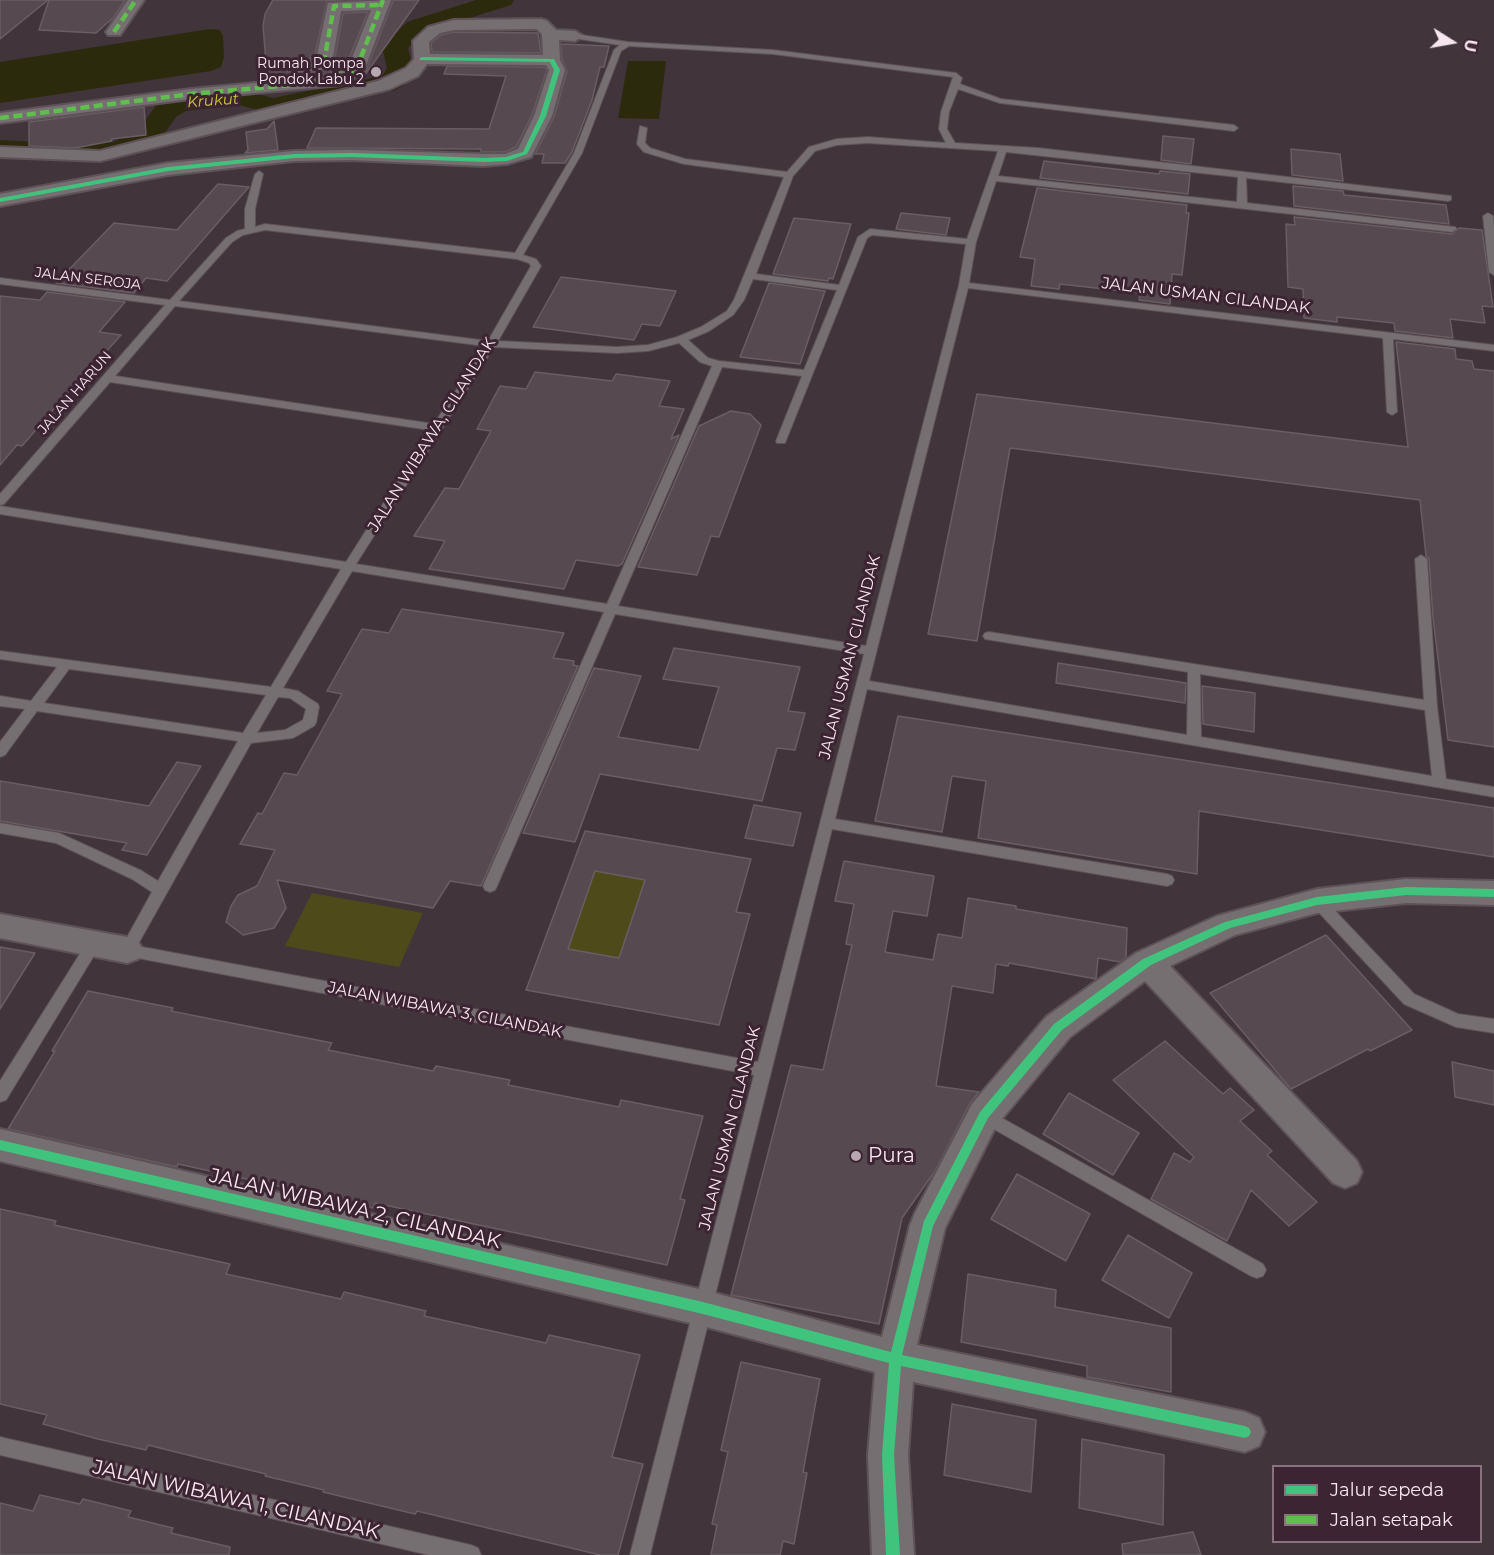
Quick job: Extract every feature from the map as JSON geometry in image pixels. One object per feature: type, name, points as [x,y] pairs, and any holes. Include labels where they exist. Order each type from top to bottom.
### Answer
[{"type":"street","points":[[114,32],[136,0]]},
{"type":"street","points":[[0,118],[191,94],[335,81],[339,74],[355,73],[382,3],[334,6],[324,62],[320,65],[296,67]]},
{"type":"street","points":[[0,152],[100,156],[384,85],[412,72],[422,59],[421,41],[434,30],[454,25],[531,22],[541,24],[548,29],[550,34],[552,60],[557,70],[543,116],[525,153],[507,159],[352,155],[294,156],[168,169],[0,200]]},
{"type":"street","points":[[550,34],[575,36]]},
{"type":"street","points":[[422,59],[552,60]]},
{"type":"street","points":[[893,1555],[888,1455],[895,1359],[928,1225],[984,1115],[1058,1028],[1147,962],[1228,925],[1317,902],[1406,891],[1494,893]]},
{"type":"street","points":[[0,926],[127,950]]},
{"type":"street","points":[[1147,962],[1345,1172]]},
{"type":"street","name":"JALAN WIBAWA 2, CILANDAK","points":[[0,1145],[702,1308],[895,1359],[1245,1432]]},
{"type":"lane","points":[[575,36],[628,44],[773,52],[956,75],[958,78],[945,112],[943,129],[952,145]]},
{"type":"lane","points":[[172,304],[229,240],[250,230],[265,227],[518,256],[578,153],[618,50],[628,44]]},
{"type":"lane","points":[[956,85],[1000,101],[1233,128]]},
{"type":"lane","points":[[643,128],[640,144],[647,150],[684,162],[789,175],[812,149],[837,142],[868,140],[1038,151],[1448,198]]},
{"type":"lane","points":[[964,285],[971,242],[1003,149]]},
{"type":"lane","points":[[250,230],[250,210],[259,174]]},
{"type":"lane","name":"JALAN SEROJA","points":[[0,281],[491,344],[617,350],[648,348],[681,339],[705,329],[730,313],[750,276],[789,175]]},
{"type":"lane","points":[[1242,176],[1242,204]]},
{"type":"lane","points":[[993,178],[1452,229]]},
{"type":"lane","points":[[1488,216],[1494,272]]},
{"type":"lane","points":[[781,441],[863,237],[870,232],[971,242]]},
{"type":"lane","name":"JALAN WIBAWA, CILANDAK","points":[[127,950],[247,738],[349,566],[491,344],[536,266],[532,261],[518,256]]},
{"type":"lane","points":[[750,276],[843,288]]},
{"type":"lane","name":"JALAN USMAN CILANDAK","points":[[640,1555],[964,285],[1494,348]]},
{"type":"lane","name":"JALAN HARUN","points":[[0,501],[172,304]]},
{"type":"lane","points":[[1388,336],[1392,412]]},
{"type":"lane","points":[[681,339],[704,360],[718,364],[808,374]]},
{"type":"lane","points":[[490,886],[718,364]]},
{"type":"lane","points":[[107,378],[437,428]]},
{"type":"lane","points":[[0,510],[870,651]]},
{"type":"lane","points":[[1421,559],[1431,706],[1440,784]]},
{"type":"lane","points":[[989,636],[1431,706]]},
{"type":"lane","points":[[0,655],[293,694],[313,707],[309,723],[288,735],[247,738],[0,701]]},
{"type":"lane","points":[[0,752],[65,665]]},
{"type":"lane","points":[[1194,668],[1194,741]]},
{"type":"lane","points":[[862,684],[1494,792]]},
{"type":"lane","points":[[826,823],[1167,880]]},
{"type":"lane","points":[[0,828],[59,838],[137,875],[160,890]]},
{"type":"lane","points":[[1317,902],[1409,999],[1456,1020],[1494,1026]]},
{"type":"lane","points":[[0,1095],[93,945]]},
{"type":"lane","name":"JALAN WIBAWA 3, CILANDAK","points":[[127,950],[763,1070]]},
{"type":"lane","points":[[984,1115],[1257,1269]]},
{"type":"lane","name":"JALAN WIBAWA 1, CILANDAK","points":[[0,1446],[471,1555]]},
{"type":"shaded area","points":[[210,29],[220,30],[223,36],[224,57],[221,67],[211,71],[0,103],[0,62]]},
{"type":"shaded area","points":[[628,61],[666,61],[659,119],[618,118]]},
{"type":"shaded area","points":[[595,871],[690,888],[666,967],[568,949]]},
{"type":"shaded area","points":[[312,893],[423,913],[399,967],[285,946]]},
{"type":"building","points":[[0,0],[48,0],[0,39]]},
{"type":"building","points":[[49,0],[125,0],[114,17],[96,33],[39,30]]},
{"type":"building","points":[[273,0],[344,0],[327,1],[314,58],[290,61],[286,66],[288,72],[296,74],[328,70],[334,62],[343,13],[368,12],[346,66],[333,68],[328,74],[265,80],[263,26],[265,14]]},
{"type":"building","points":[[419,0],[364,76],[393,1]]},
{"type":"building","points":[[454,32],[538,33],[541,53],[432,52],[431,43],[441,35]]},
{"type":"building","points":[[561,44],[609,46],[604,67],[600,67],[592,100],[572,152],[565,163],[542,163],[544,154],[535,154],[554,117],[567,71],[562,59]]},
{"type":"building","points":[[447,66],[545,67],[547,70],[532,115],[516,147],[505,152],[481,152],[481,149],[307,148],[316,128],[489,129],[506,76],[444,74]]},
{"type":"building","points":[[144,107],[146,135],[111,139],[112,141],[75,148],[29,146],[29,122]]},
{"type":"building","points":[[274,121],[278,150],[245,153],[248,150],[246,132],[267,129]]},
{"type":"building","points":[[1163,136],[1194,139],[1191,164],[1161,160]]},
{"type":"building","points":[[1291,149],[1340,154],[1343,181],[1292,175]]},
{"type":"building","points":[[1044,161],[1159,174],[1160,171],[1190,174],[1188,194],[1040,178]]},
{"type":"building","points":[[218,184],[249,187],[167,281],[146,278],[134,293],[56,283],[114,223],[177,230]]},
{"type":"building","points":[[1293,186],[1343,191],[1344,195],[1446,205],[1449,224],[1294,206]]},
{"type":"building","points":[[1037,188],[1187,205],[1186,213],[1189,213],[1182,275],[1172,274],[1170,304],[1139,300],[1140,293],[1060,284],[1059,289],[1031,286],[1035,259],[1020,257]]},
{"type":"building","points":[[901,213],[950,218],[946,235],[896,229]]},
{"type":"building","points":[[1294,217],[1452,234],[1459,228],[1482,230],[1493,307],[1482,306],[1485,323],[1450,319],[1453,338],[1395,331],[1394,323],[1337,317],[1337,322],[1304,318],[1303,289],[1288,287],[1286,224],[1295,225]]},
{"type":"building","points":[[794,218],[851,224],[833,279],[829,278],[828,281],[773,274]]},
{"type":"building","points":[[561,277],[676,291],[660,326],[642,324],[634,340],[533,327]]},
{"type":"building","points":[[769,283],[825,291],[800,364],[740,357]]},
{"type":"building","points":[[47,292],[125,302],[99,332],[121,335],[104,354],[101,354],[22,446],[17,445],[0,465],[0,296],[40,300]]},
{"type":"building","points":[[1396,342],[1455,349],[1456,359],[1472,361],[1474,369],[1494,371],[1494,747],[1448,740],[1433,618],[1429,559],[1426,556],[1420,500],[1010,448],[977,641],[928,634],[977,394],[1408,447]]},
{"type":"building","points":[[535,372],[612,381],[616,374],[670,381],[659,406],[684,409],[671,439],[679,435],[622,564],[618,566],[576,560],[564,589],[429,569],[445,541],[414,536],[445,488],[459,489],[491,431],[477,429],[500,386],[526,389]]},
{"type":"building","points":[[731,411],[750,414],[761,425],[719,537],[711,536],[697,575],[638,567],[699,426]]},
{"type":"building","points":[[402,609],[564,633],[553,658],[574,661],[573,665],[578,666],[481,886],[450,881],[433,908],[277,880],[286,908],[274,928],[243,935],[226,922],[231,906],[238,895],[257,886],[275,850],[240,844],[258,813],[262,814],[284,773],[297,775],[342,694],[327,691],[362,629],[389,633]]},
{"type":"building","points":[[674,648],[800,667],[788,711],[805,713],[795,750],[777,748],[762,801],[600,774],[575,842],[523,833],[594,668],[641,676],[618,737],[699,750],[719,687],[663,679]]},
{"type":"building","points":[[1058,663],[1186,683],[1185,703],[1056,683]]},
{"type":"building","points":[[1202,686],[1255,693],[1254,732],[1203,724]]},
{"type":"building","points":[[898,716],[1494,808],[1494,857],[1199,811],[1197,874],[978,838],[986,781],[952,776],[942,832],[875,821]]},
{"type":"building","points":[[177,762],[201,766],[147,855],[122,850],[127,843],[0,821],[0,781],[149,806]]},
{"type":"building","points":[[754,805],[801,813],[793,846],[745,838]]},
{"type":"building","points":[[585,831],[751,859],[736,912],[750,914],[719,1025],[526,990]],"holes":[[[595,871],[645,880],[619,958],[568,949]]]},
{"type":"building","points":[[844,861],[934,876],[927,916],[893,911],[885,952],[933,960],[938,934],[962,938],[968,898],[1016,906],[1016,909],[1127,928],[1126,958],[1120,962],[1098,958],[1096,979],[1009,963],[1008,966],[996,964],[993,993],[952,986],[936,1086],[979,1092],[970,1103],[935,1171],[902,1218],[879,1324],[731,1295],[791,1065],[823,1070],[852,945],[846,944],[854,904],[835,901]]},
{"type":"building","points":[[1326,935],[1412,1030],[1370,1051],[1368,1049],[1291,1089],[1210,993]]},
{"type":"building","points":[[0,947],[35,953],[0,1009]]},
{"type":"building","points":[[88,991],[173,1008],[171,1011],[332,1043],[328,1050],[433,1071],[436,1066],[510,1080],[508,1085],[619,1107],[621,1100],[703,1116],[680,1199],[685,1200],[667,1265],[375,1203],[373,1208],[324,1198],[178,1164],[177,1167],[8,1129]]},
{"type":"building","points":[[1165,1041],[1223,1094],[1230,1088],[1254,1110],[1240,1121],[1272,1151],[1267,1155],[1317,1202],[1289,1226],[1251,1190],[1227,1241],[1151,1199],[1174,1153],[1190,1162],[1194,1157],[1113,1080]]},
{"type":"building","points":[[1452,1062],[1494,1071],[1494,1105],[1455,1097]]},
{"type":"building","points":[[1069,1093],[1139,1133],[1113,1175],[1043,1134]]},
{"type":"building","points":[[1017,1174],[1090,1214],[1066,1261],[991,1219]]},
{"type":"building","points":[[0,1209],[56,1221],[54,1225],[230,1264],[226,1274],[341,1299],[344,1292],[426,1311],[424,1316],[546,1343],[549,1335],[640,1355],[612,1457],[643,1464],[618,1555],[600,1555],[417,1511],[415,1514],[148,1445],[146,1450],[98,1439],[43,1424],[47,1415],[0,1404]]},
{"type":"building","points":[[1128,1235],[1192,1273],[1169,1318],[1102,1280]]},
{"type":"building","points":[[968,1274],[1056,1290],[1055,1307],[1171,1328],[1171,1392],[1087,1377],[1087,1366],[961,1342]]},
{"type":"building","points":[[741,1362],[820,1379],[803,1472],[807,1473],[794,1544],[783,1541],[780,1555],[711,1555],[717,1525],[712,1524],[728,1452],[721,1450]]},
{"type":"building","points":[[952,1404],[1036,1420],[1031,1492],[944,1475]]},
{"type":"building","points":[[1082,1439],[1164,1455],[1163,1525],[1079,1508]]},
{"type":"building","points":[[40,1495],[80,1504],[83,1499],[131,1511],[128,1517],[173,1528],[171,1533],[230,1547],[229,1555],[0,1555],[0,1503],[33,1511]]},
{"type":"building","points":[[1193,1532],[1201,1555],[1123,1555],[1122,1544]]},
{"type":"waterway","name":"Krukut","points":[[0,149],[99,152],[123,148],[149,135],[167,110],[180,103],[240,97],[273,106],[385,84],[393,80],[400,68],[395,47],[416,27],[502,0]]},
{"type":"marked path","points":[[114,32],[136,0]]},
{"type":"marked path","points":[[0,118],[191,94],[335,81],[339,74],[355,73],[383,0]]},
{"type":"marked path","points":[[296,67],[320,65],[324,62],[334,6],[381,5]]},
{"type":"cycle path","points":[[0,200],[168,169],[294,156],[352,155],[483,160],[507,159],[525,153],[543,116],[557,70],[552,60],[422,59]]},
{"type":"cycle path","points":[[893,1555],[888,1455],[895,1359],[928,1225],[984,1115],[1058,1027],[1147,962],[1228,925],[1317,901],[1406,891],[1494,893]]},
{"type":"cycle path","points":[[0,1145],[703,1308],[895,1359],[1245,1432]]},
{"type":"place","name":"Rumah Pompa Pondok Labu 2","points":[[376,72]]},
{"type":"place","name":"Pura","points":[[856,1156]]}]
